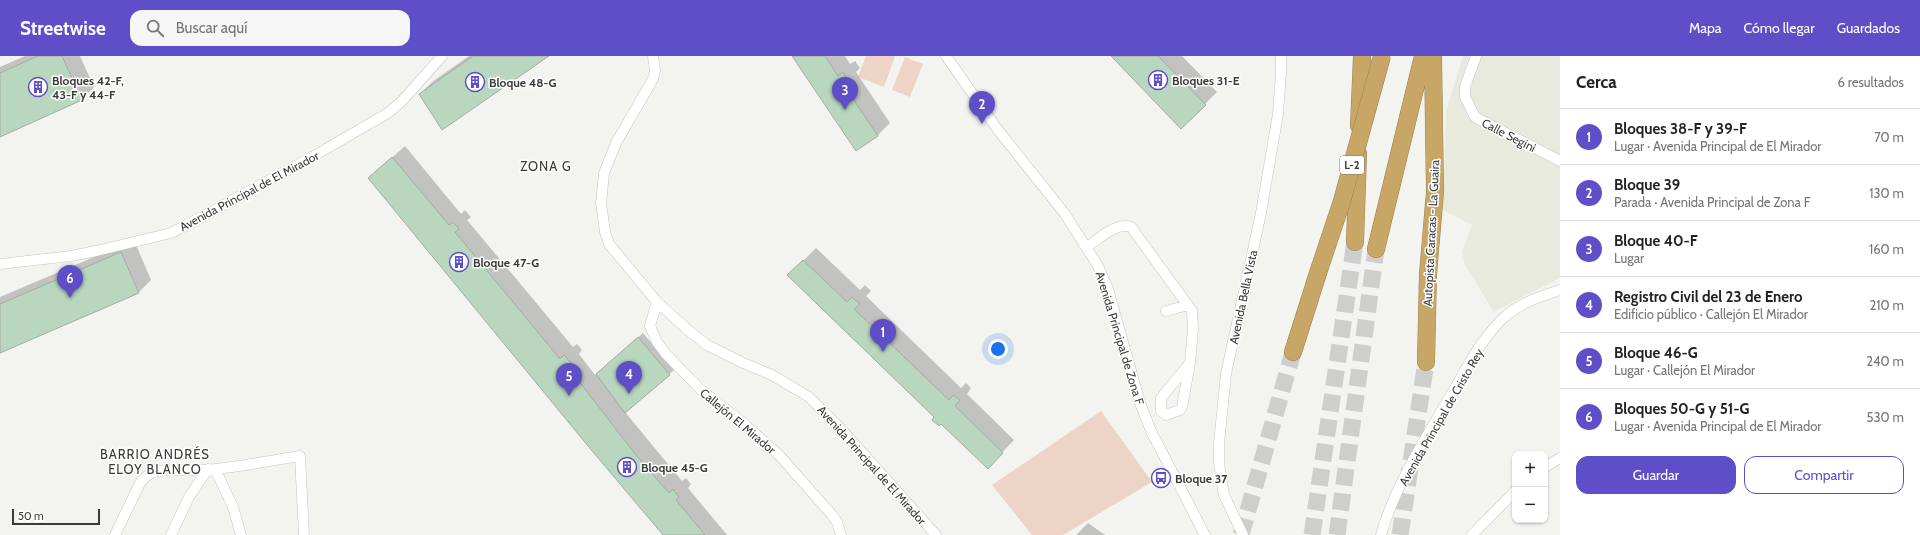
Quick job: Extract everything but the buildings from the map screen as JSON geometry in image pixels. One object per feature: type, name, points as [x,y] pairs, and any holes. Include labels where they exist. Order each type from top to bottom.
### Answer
[{"type":"highway","name":"L-2","points":[[1355,242],[1362,56]]},
{"type":"highway","name":"L-2","points":[[1293,352],[1342,201],[1382,56]]},
{"type":"highway","points":[[1376,249],[1423,56]]},
{"type":"highway","name":"Autopista Caracas - La Guaira","points":[[1426,362],[1428,274],[1435,192],[1433,56]]},
{"type":"street","name":"Avenida Principal de El Mirador","points":[[0,264],[71,256],[171,233],[379,119],[402,101],[442,56]]},
{"type":"street","name":"Avenida Principal de El Mirador","points":[[653,56],[655,72],[653,79],[623,128],[608,160],[604,173],[601,203],[605,232],[609,244],[658,302],[688,330],[707,345],[772,376],[809,397],[842,430],[936,535]]},
{"type":"street","name":"Avenida Principal de Zona F","points":[[946,56],[998,130],[1065,214],[1098,266],[1108,289],[1140,403],[1151,431],[1206,535]]},
{"type":"street","name":"Avenida Bella Vista","points":[[1243,535],[1224,495],[1218,463],[1219,443],[1226,374],[1261,213],[1278,114],[1281,56]]},
{"type":"street","name":"Calle Segini","points":[[1476,56],[1465,87],[1465,97],[1475,117],[1560,162]]},
{"type":"street","points":[[1087,247],[1116,228],[1124,225],[1131,227],[1188,305],[1194,317],[1190,363],[1182,407],[1180,410],[1166,415],[1161,411],[1159,406],[1161,398],[1190,363]]},
{"type":"street","name":"Avenida Principal de Cristo Rey","points":[[1382,535],[1390,510],[1413,462],[1473,357],[1485,339],[1507,314],[1532,300],[1560,290]]},
{"type":"street","name":"Callejón El Mirador","points":[[658,302],[650,326],[657,342],[695,384],[742,422],[779,455],[832,515],[837,522],[841,535]]},
{"type":"street","points":[[1166,311],[1188,305]]},
{"type":"street","points":[[115,535],[140,483],[152,472],[164,470],[212,469],[300,456],[304,535]]},
{"type":"street","points":[[1548,465],[1560,458]]},
{"type":"street","points":[[171,535],[189,497],[212,469]]},
{"type":"street","points":[[212,469],[232,507],[241,535]]},
{"type":"street","points":[[1472,535],[1512,494]]},
{"type":"shaded area","points":[[866,56],[895,56],[884,87],[858,77]]},
{"type":"shaded area","points":[[1463,56],[1560,56],[1560,278],[1494,312],[1465,265],[1462,252],[1472,225],[1443,210],[1446,111]]},
{"type":"shaded area","points":[[905,57],[923,64],[910,97],[892,90]]},
{"type":"shaded area","points":[[1101,411],[1152,482],[1063,535],[1032,535],[992,485]]},
{"type":"tunnel","points":[[1312,535],[1355,242]]},
{"type":"tunnel","points":[[1337,535],[1376,249]]},
{"type":"tunnel","points":[[1241,535],[1293,352]]},
{"type":"tunnel","points":[[1400,535],[1426,362]]},
{"type":"place","name":"Bloques 31-E","points":[[1158,80]]},
{"type":"place","name":"Bloque 48-G","points":[[475,82]]},
{"type":"place","name":"Bloques 42-F, 43-F y 44-F","points":[[38,87]]},
{"type":"place","name":"Bloque 40-F","points":[[845,110]]},
{"type":"place","name":"Bloque 39","points":[[982,124]]},
{"type":"place","name":"Bloque 47-G","points":[[459,262]]},
{"type":"place","name":"Bloques 50-G y 51-G","points":[[70,298]]},
{"type":"place","name":"Bloques 38-F y 39-F","points":[[883,352]]},
{"type":"place","name":"Registro Civil del 23 de Enero","points":[[629,394]]},
{"type":"place","name":"Bloque 46-G","points":[[569,396]]},
{"type":"place","name":"Bloque 45-G","points":[[627,467]]},
{"type":"place","name":"Bloque 37","points":[[1161,478]]},
{"type":"district","name":"ZONA G","points":[[546,166]]},
{"type":"district","name":"BARRIO ANDRÉS ELOY BLANCO","points":[[155,462]]}]
